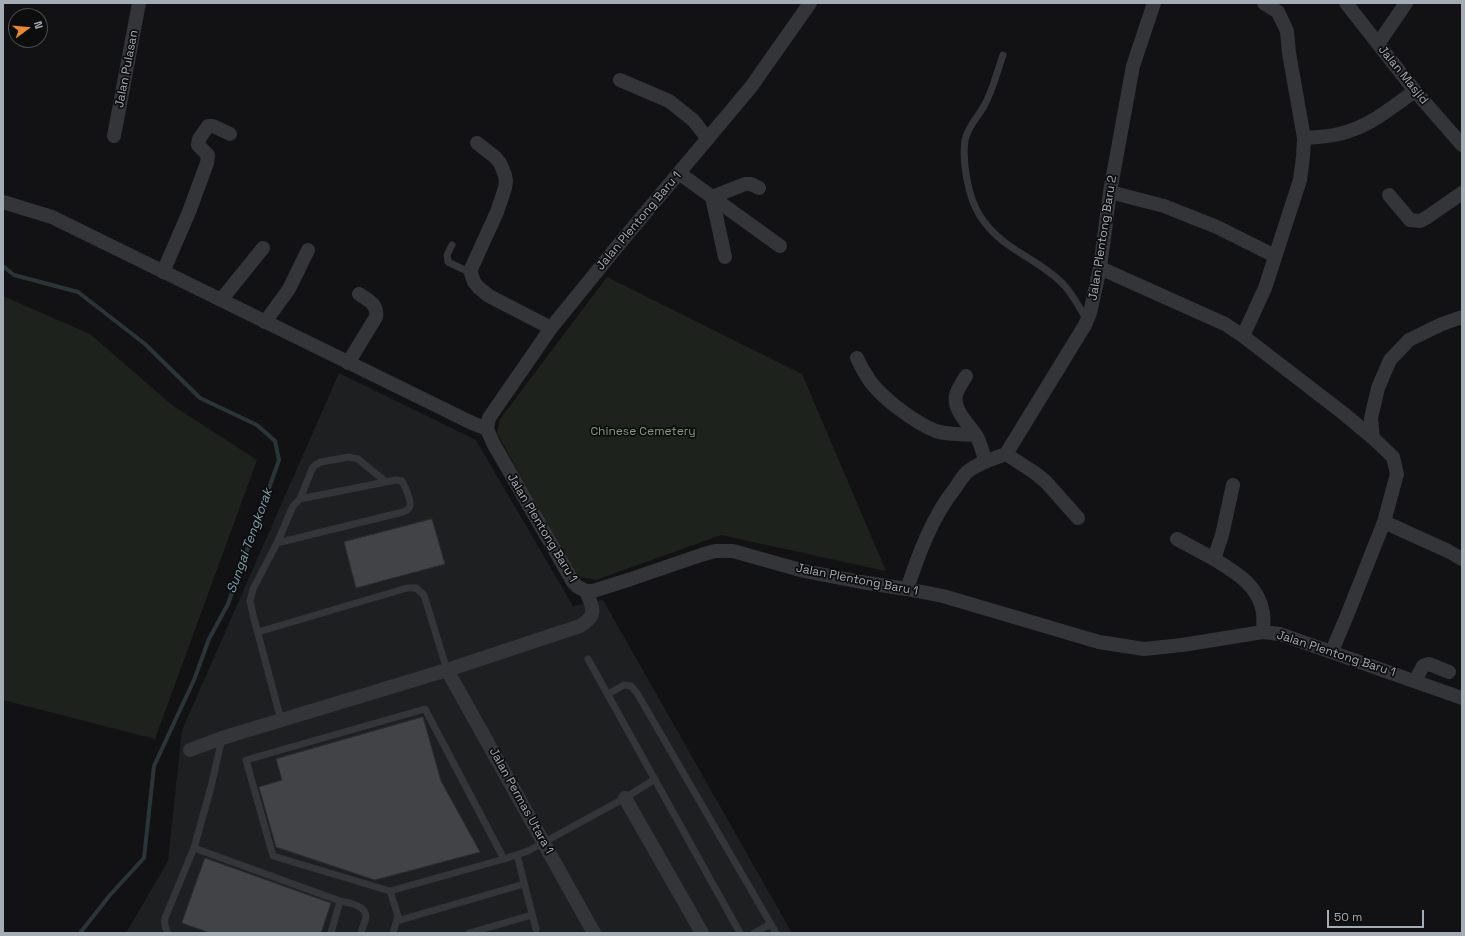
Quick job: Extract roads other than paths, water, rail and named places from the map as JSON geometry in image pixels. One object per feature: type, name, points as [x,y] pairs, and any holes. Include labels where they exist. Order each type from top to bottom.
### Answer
[{"type":"street","name":"Jalan Pulasan","points":[[114,136],[139,3]]},
{"type":"street","name":"Jalan Plentong Baru 1","points":[[810,3],[751,87],[551,328],[489,418],[487,429],[493,443],[568,575],[578,587],[586,591],[593,591],[701,554],[724,550],[733,551],[828,577],[942,596],[1099,642],[1144,649],[1182,645],[1263,632],[1280,634],[1332,651],[1462,698]]},
{"type":"street","name":"Jalan Plentong Baru 2","points":[[1006,454],[1090,313],[1100,268],[1103,234],[1133,66],[1154,3]]},
{"type":"street","points":[[1243,336],[1265,288],[1300,180],[1303,157],[1313,137],[1289,53],[1288,31],[1278,12],[1264,3]]},
{"type":"street","name":"Jalan Masjid","points":[[1346,3],[1415,91],[1462,145]]},
{"type":"street","points":[[1378,44],[1406,3]]},
{"type":"street","points":[[620,80],[669,101],[693,120],[708,139]]},
{"type":"street","points":[[1313,137],[1341,133],[1362,126],[1389,110],[1415,91]]},
{"type":"street","points":[[163,272],[208,163],[208,155],[198,145],[199,139],[208,126],[213,126],[230,134]]},
{"type":"street","points":[[477,144],[495,157],[500,163],[506,180],[505,188],[497,212],[470,273],[478,287],[489,296],[551,328]]},
{"type":"street","points":[[679,173],[780,246]]},
{"type":"street","points":[[712,197],[745,184],[751,184],[759,188]]},
{"type":"street","points":[[1110,192],[1164,206],[1217,227],[1275,256]]},
{"type":"street","points":[[1389,195],[1410,220],[1420,221],[1462,193]]},
{"type":"street","points":[[712,197],[725,257]]},
{"type":"street","points":[[3,202],[52,217],[348,363],[487,429]]},
{"type":"street","points":[[221,300],[263,248]]},
{"type":"street","points":[[265,322],[289,290],[308,250]]},
{"type":"street","points":[[1100,268],[1225,324],[1243,336],[1343,413],[1393,457],[1397,474],[1384,522],[1332,651]]},
{"type":"street","points":[[348,363],[376,317],[377,311],[374,305],[359,294]]},
{"type":"street","points":[[1373,438],[1371,418],[1378,388],[1390,360],[1409,340],[1442,324],[1462,317]]},
{"type":"street","points":[[857,358],[868,378],[880,393],[924,426],[937,431],[976,435]]},
{"type":"street","points":[[966,376],[956,394],[956,405],[965,422],[976,435],[985,461]]},
{"type":"street","points":[[907,589],[917,558],[945,501],[967,472],[985,461],[1006,454],[1046,482],[1078,518]]},
{"type":"street","points":[[1214,559],[1222,535],[1233,485]]},
{"type":"street","points":[[1384,522],[1448,551],[1462,559]]},
{"type":"street","points":[[1177,540],[1214,559],[1232,570],[1249,584],[1259,597],[1264,614],[1263,632]]},
{"type":"street","points":[[190,750],[222,738],[447,670],[580,626],[592,616],[593,610],[586,591]]},
{"type":"street","points":[[1415,681],[1423,666],[1429,664],[1448,672]]},
{"type":"street","name":"Jalan Permas Utara 1","points":[[447,670],[594,933]]},
{"type":"street","points":[[625,798],[702,933]]},
{"type":"lane","points":[[1003,55],[991,93],[984,107],[968,130],[965,140],[965,158],[968,183],[980,216],[990,228],[1003,241],[1046,269],[1061,282],[1073,295],[1087,320]]},
{"type":"lane","points":[[452,245],[447,255],[448,262],[470,273]]},
{"type":"lane","points":[[281,720],[250,601],[253,589],[277,543],[293,506],[300,499],[312,470],[316,465],[321,462],[349,457],[358,459],[386,482]]},
{"type":"lane","points":[[277,543],[403,512],[408,510],[410,506],[402,481],[396,480],[300,499]]},
{"type":"lane","points":[[258,632],[407,588],[416,588],[424,595],[447,670]]},
{"type":"lane","points":[[588,659],[740,933]]},
{"type":"lane","points":[[608,694],[627,685],[633,687],[776,933]]},
{"type":"lane","points":[[504,859],[425,709],[246,760],[273,856],[390,891],[504,859],[517,855],[544,843],[625,798],[655,779]]},
{"type":"lane","points":[[168,933],[165,929],[165,918],[194,848],[211,787],[222,738]]},
{"type":"lane","points":[[194,848],[360,907],[364,911],[366,917],[361,933]]},
{"type":"lane","points":[[517,855],[536,929]]},
{"type":"lane","points":[[397,921],[524,884]]},
{"type":"lane","points":[[390,891],[398,916],[393,933]]},
{"type":"lane","points":[[331,933],[340,901]]},
{"type":"lane","points":[[469,933],[490,930],[532,915]]},
{"type":"lane","points":[[754,933],[771,924]]},
{"type":"waterway","name":"Sungai Tengkorak","points":[[3,266],[14,275],[78,292],[145,344],[200,398],[257,425],[275,441],[279,460],[228,604],[209,639],[194,680],[154,766],[144,858],[110,895],[80,933]]},
{"type":"park label","name":"Chinese Cemetery","points":[[643,432]]}]
